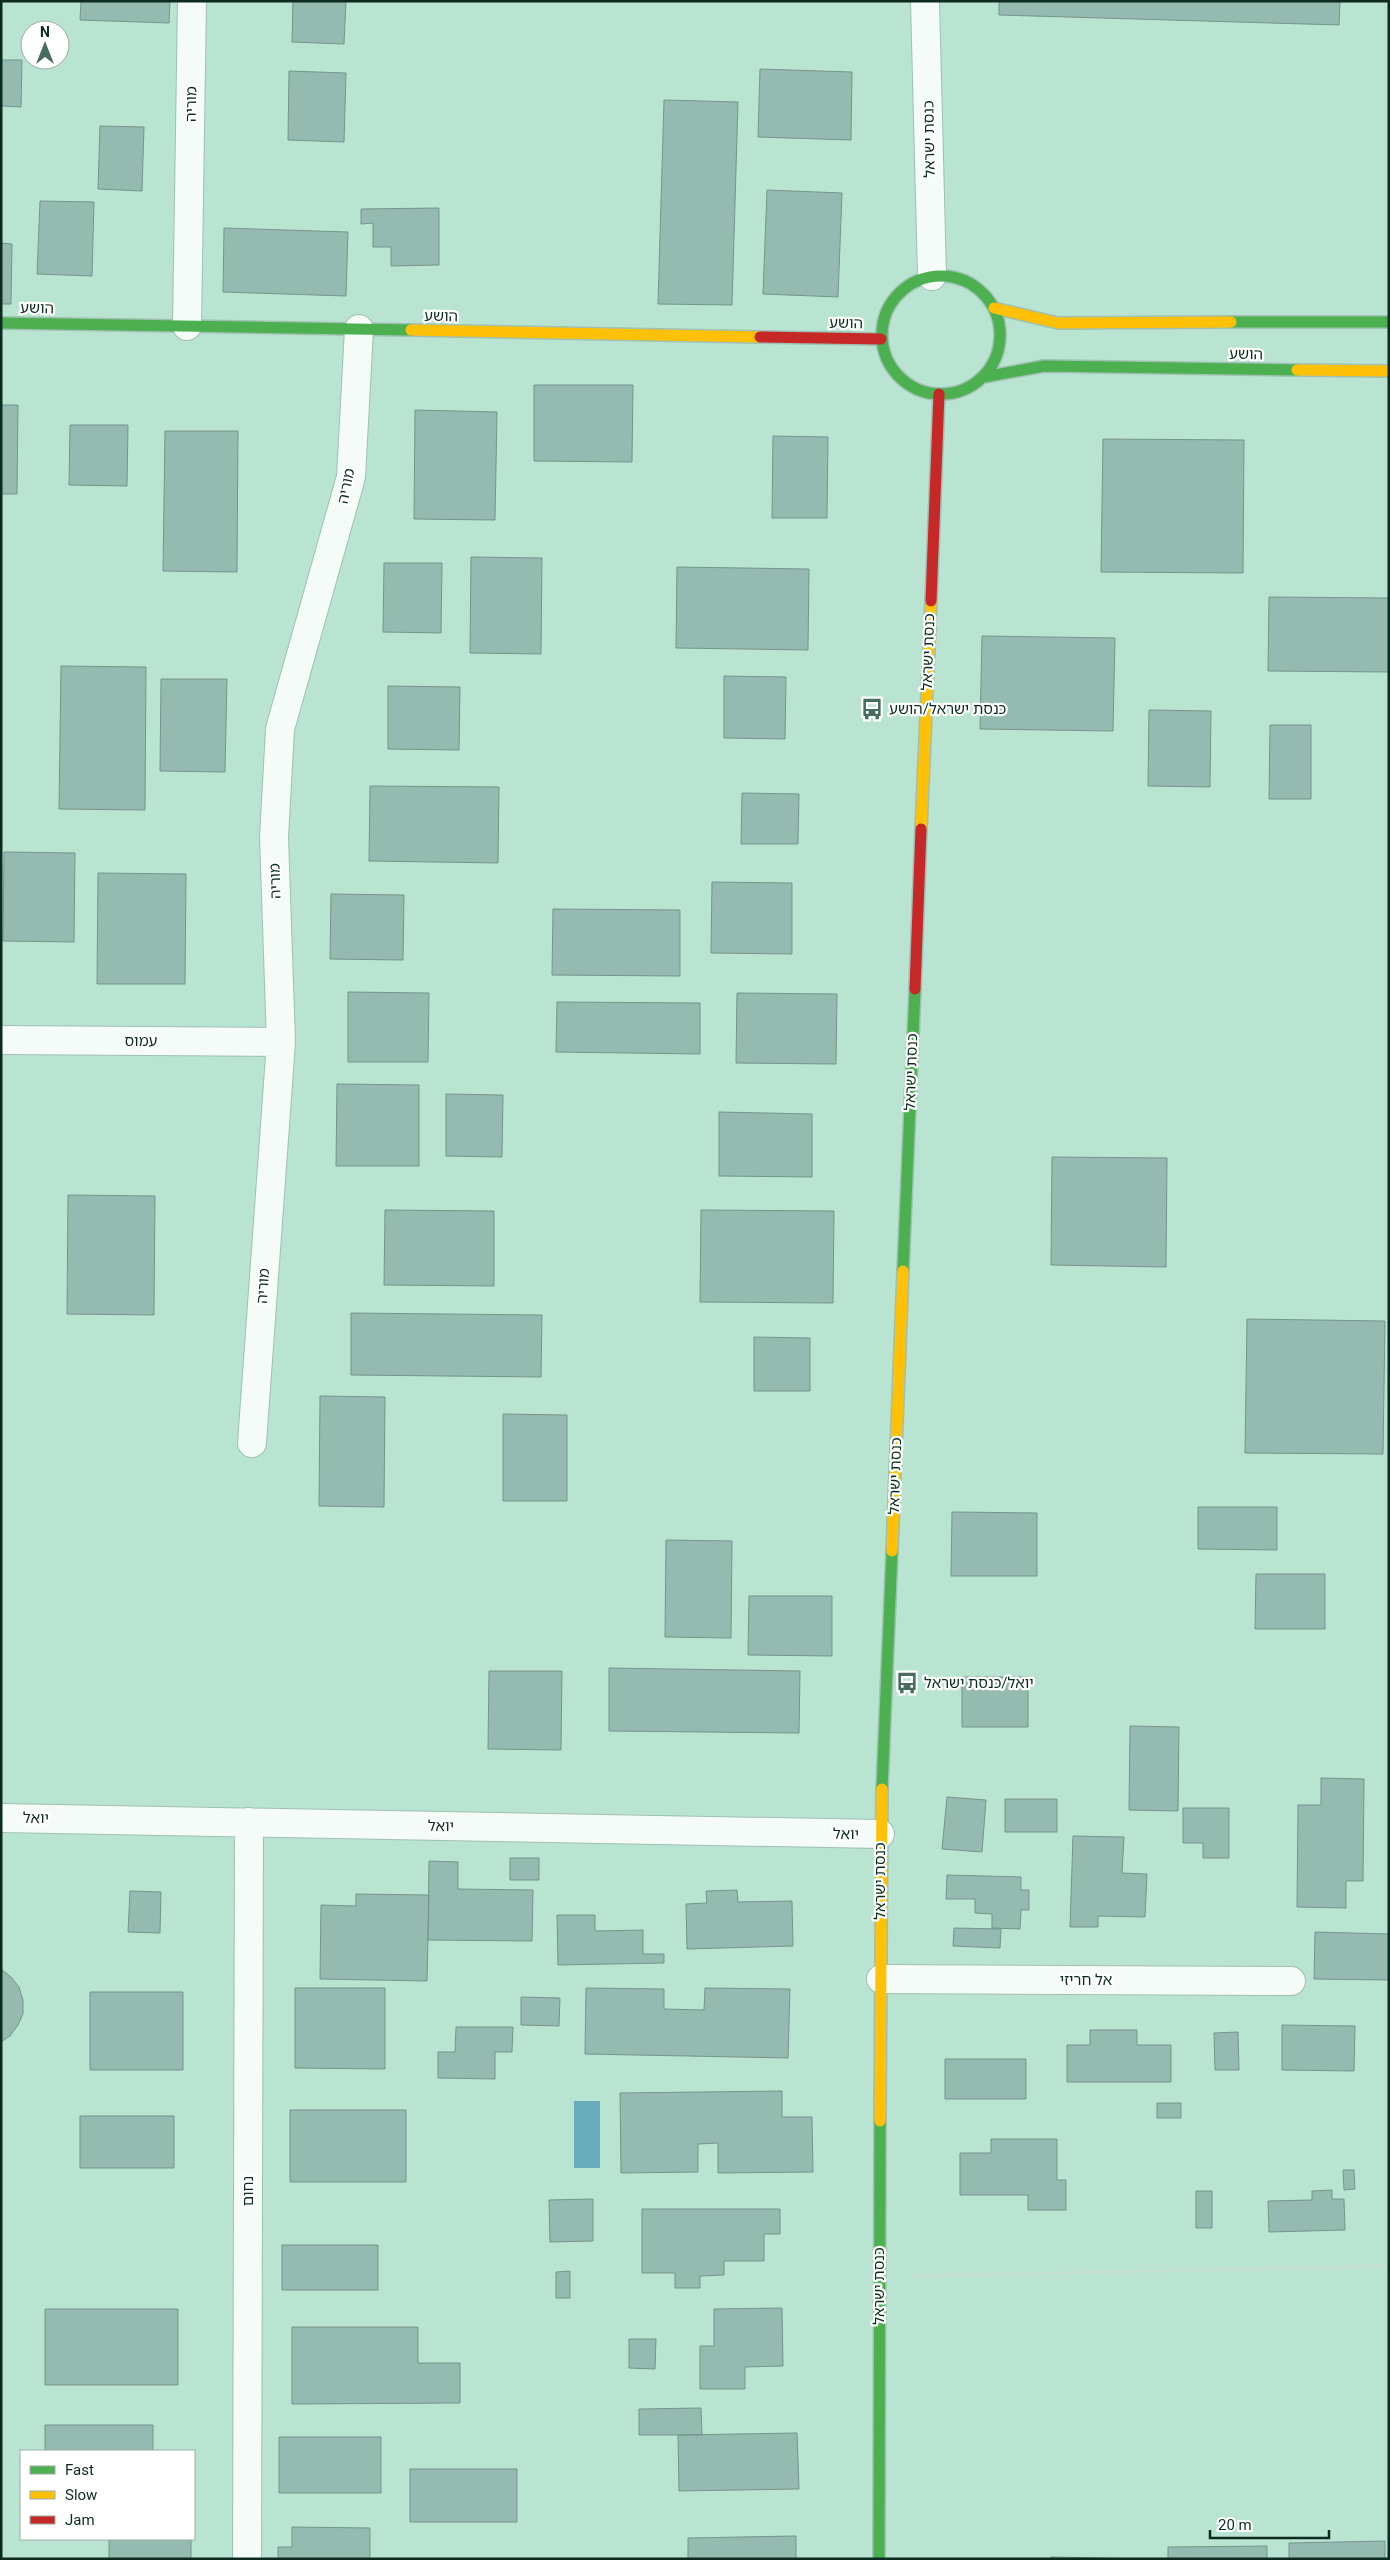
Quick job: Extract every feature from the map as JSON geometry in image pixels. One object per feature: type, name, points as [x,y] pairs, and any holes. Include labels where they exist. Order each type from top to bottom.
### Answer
[{"type":"street","name":"מוריה","points":[[187,326],[192,1]]},
{"type":"street","name":"כנסת ישראל","points":[[925,1],[932,276]]},
{"type":"street","points":[[932,276],[951,276],[968,282],[983,293],[994,308],[1000,325],[1000,344],[994,362],[984,377],[971,387],[956,393],[922,392],[906,384],[889,364],[881,339],[882,321],[895,298],[915,281],[932,276]]},
{"type":"street","name":"הושע","points":[[994,308],[1058,323],[1389,322]]},
{"type":"street","name":"הושע","points":[[1,322],[881,339]]},
{"type":"street","name":"מוריה","points":[[252,1443],[281,1042],[274,837],[280,729],[351,477],[358,329]]},
{"type":"street","name":"הושע","points":[[984,377],[1044,366],[1389,372]]},
{"type":"street","name":"כנסת ישראל","points":[[879,2559],[880,1834],[939,394]]},
{"type":"street","name":"עמוס","points":[[1,1040],[281,1042]]},
{"type":"street","name":"יואל","points":[[1,1818],[880,1834]]},
{"type":"street","name":"נחום","points":[[247,2559],[249,1822]]},
{"type":"street","name":"אל חריזי","points":[[881,1979],[1291,1981]]},
{"type":"path","points":[[879,2277],[1389,2266]]},
{"type":"water","points":[[574,2101],[600,2101],[600,2168],[574,2168]]},
{"type":"building","points":[[81,1],[170,1],[169,23],[80,20]]},
{"type":"building","points":[[293,1],[346,1],[344,44],[292,42]]},
{"type":"building","points":[[999,1],[1340,1],[1339,25],[999,15]]},
{"type":"building","points":[[1,60],[20,60],[20,70],[22,70],[21,107],[1,106]]},
{"type":"building","points":[[760,69],[852,72],[851,140],[758,137]]},
{"type":"building","points":[[289,71],[346,73],[344,142],[288,140]]},
{"type":"building","points":[[664,100],[738,102],[732,305],[658,304]]},
{"type":"building","points":[[100,126],[144,127],[142,191],[98,189]]},
{"type":"building","points":[[767,190],[842,193],[838,297],[763,294]]},
{"type":"building","points":[[40,201],[94,202],[92,276],[37,274]]},
{"type":"building","points":[[439,208],[439,265],[391,266],[391,247],[373,247],[373,223],[361,224],[361,209]]},
{"type":"building","points":[[224,228],[348,232],[346,296],[223,292]]},
{"type":"building","points":[[1,243],[12,244],[11,304],[1,304]]},
{"type":"building","points":[[534,385],[633,385],[632,462],[534,461]]},
{"type":"building","points":[[1,405],[18,405],[17,494],[1,494]]},
{"type":"building","points":[[415,410],[497,412],[495,520],[414,519]]},
{"type":"building","points":[[70,425],[128,425],[127,486],[69,485]]},
{"type":"building","points":[[165,431],[238,431],[237,572],[163,571]]},
{"type":"building","points":[[773,436],[828,437],[827,518],[772,518]]},
{"type":"building","points":[[1103,439],[1244,440],[1243,573],[1101,572]]},
{"type":"building","points":[[471,557],[542,558],[541,654],[470,653]]},
{"type":"building","points":[[384,563],[442,563],[441,633],[383,632]]},
{"type":"building","points":[[677,567],[809,569],[808,650],[676,648]]},
{"type":"building","points":[[1269,597],[1389,598],[1389,672],[1268,671]]},
{"type":"building","points":[[982,636],[1115,638],[1113,731],[980,729]]},
{"type":"building","points":[[61,666],[146,667],[145,810],[59,809]]},
{"type":"building","points":[[724,676],[786,677],[785,739],[724,738]]},
{"type":"building","points":[[161,679],[227,679],[225,772],[160,771]]},
{"type":"building","points":[[388,686],[460,687],[459,750],[388,749]]},
{"type":"building","points":[[1149,710],[1211,711],[1210,787],[1148,786]]},
{"type":"building","points":[[1270,725],[1311,725],[1311,799],[1269,799]]},
{"type":"building","points":[[370,786],[499,787],[498,863],[369,861]]},
{"type":"building","points":[[742,793],[799,794],[798,844],[741,844]]},
{"type":"building","points":[[4,852],[75,853],[74,942],[3,941]]},
{"type":"building","points":[[98,873],[186,874],[185,984],[97,984]]},
{"type":"building","points":[[712,882],[792,883],[792,954],[711,953]]},
{"type":"building","points":[[331,894],[404,895],[403,960],[330,959]]},
{"type":"building","points":[[553,909],[680,910],[680,976],[552,975]]},
{"type":"building","points":[[348,992],[429,993],[428,1062],[348,1062]]},
{"type":"building","points":[[737,993],[837,994],[836,1064],[736,1063]]},
{"type":"building","points":[[557,1002],[700,1003],[700,1054],[556,1052]]},
{"type":"building","points":[[337,1084],[419,1085],[419,1166],[336,1166]]},
{"type":"building","points":[[446,1094],[503,1095],[502,1157],[446,1156]]},
{"type":"building","points":[[719,1112],[812,1114],[812,1177],[719,1176]]},
{"type":"building","points":[[1052,1157],[1167,1158],[1166,1267],[1051,1265]]},
{"type":"building","points":[[68,1195],[155,1196],[154,1315],[67,1314]]},
{"type":"building","points":[[385,1210],[494,1211],[494,1286],[384,1285]]},
{"type":"building","points":[[701,1210],[834,1211],[833,1303],[700,1302]]},
{"type":"building","points":[[351,1313],[542,1315],[541,1377],[351,1375]]},
{"type":"building","points":[[1247,1319],[1385,1321],[1383,1454],[1245,1453]]},
{"type":"building","points":[[754,1337],[810,1338],[810,1391],[754,1391]]},
{"type":"building","points":[[320,1396],[385,1397],[384,1507],[319,1506]]},
{"type":"building","points":[[503,1414],[567,1415],[567,1501],[503,1501]]},
{"type":"building","points":[[1198,1507],[1277,1507],[1277,1550],[1198,1549]]},
{"type":"building","points":[[952,1512],[1037,1513],[1037,1576],[951,1576]]},
{"type":"building","points":[[666,1540],[732,1541],[731,1638],[665,1637]]},
{"type":"building","points":[[1256,1574],[1325,1574],[1325,1629],[1255,1629]]},
{"type":"building","points":[[749,1596],[832,1596],[832,1656],[748,1655]]},
{"type":"building","points":[[609,1668],[800,1671],[799,1733],[609,1731]]},
{"type":"building","points":[[489,1671],[562,1671],[561,1750],[488,1749]]},
{"type":"building","points":[[962,1677],[1028,1677],[1028,1727],[962,1727]]},
{"type":"building","points":[[1130,1726],[1179,1727],[1178,1811],[1129,1810]]},
{"type":"building","points":[[1321,1778],[1364,1779],[1363,1881],[1346,1881],[1346,1908],[1297,1907],[1298,1805],[1321,1805]]},
{"type":"building","points":[[947,1797],[986,1800],[982,1852],[942,1849]]},
{"type":"building","points":[[1005,1799],[1057,1799],[1057,1832],[1005,1832]]},
{"type":"building","points":[[1183,1808],[1229,1808],[1229,1858],[1203,1858],[1203,1843],[1183,1843]]},
{"type":"building","points":[[1073,1836],[1124,1837],[1122,1873],[1147,1874],[1145,1917],[1098,1916],[1098,1927],[1070,1927]]},
{"type":"building","points":[[510,1858],[539,1858],[539,1880],[510,1880]]},
{"type":"building","points":[[429,1861],[458,1862],[458,1889],[533,1890],[532,1941],[428,1940]]},
{"type":"building","points":[[947,1875],[1021,1877],[1021,1890],[1029,1890],[1029,1910],[1021,1910],[1020,1929],[992,1928],[992,1914],[975,1913],[975,1899],[946,1899]]},
{"type":"building","points":[[737,1890],[738,1902],[792,1901],[793,1946],[687,1949],[686,1904],[707,1903],[706,1891]]},
{"type":"building","points":[[130,1891],[161,1892],[160,1933],[128,1932]]},
{"type":"building","points":[[356,1894],[429,1895],[427,1981],[320,1979],[321,1905],[356,1906]]},
{"type":"building","points":[[557,1915],[595,1915],[595,1931],[643,1930],[643,1954],[664,1954],[664,1963],[558,1965]]},
{"type":"building","points":[[954,1928],[1001,1929],[1000,1948],[953,1946]]},
{"type":"building","points":[[1315,1932],[1389,1934],[1389,1980],[1314,1979]]},
{"type":"building","points":[[1,1969],[19,1987],[23,2000],[23,2014],[10,2036],[1,2042]]},
{"type":"building","points":[[295,1988],[385,1988],[385,2069],[295,2068]]},
{"type":"building","points":[[586,1988],[664,1989],[664,2009],[704,2010],[705,1988],[790,1989],[788,2058],[585,2054]]},
{"type":"building","points":[[90,1992],[183,1992],[183,2070],[90,2070]]},
{"type":"building","points":[[521,1997],[560,1998],[559,2026],[521,2025]]},
{"type":"building","points":[[1282,2025],[1355,2026],[1354,2071],[1282,2070]]},
{"type":"building","points":[[456,2027],[513,2027],[512,2052],[495,2052],[495,2079],[438,2078],[438,2052],[455,2052]]},
{"type":"building","points":[[1090,2030],[1137,2030],[1137,2045],[1171,2045],[1171,2082],[1067,2082],[1067,2045],[1090,2045]]},
{"type":"building","points":[[1238,2032],[1239,2070],[1215,2070],[1214,2033]]},
{"type":"building","points":[[945,2059],[1026,2059],[1026,2099],[945,2099]]},
{"type":"building","points":[[782,2091],[782,2117],[812,2117],[813,2172],[718,2173],[718,2143],[698,2144],[698,2172],[621,2173],[620,2093]]},
{"type":"building","points":[[1157,2103],[1181,2103],[1181,2118],[1157,2118]]},
{"type":"building","points":[[290,2110],[406,2110],[406,2182],[290,2182]]},
{"type":"building","points":[[80,2116],[174,2116],[174,2168],[80,2168]]},
{"type":"building","points":[[991,2139],[1057,2139],[1057,2180],[1066,2180],[1066,2210],[1028,2210],[1028,2195],[960,2195],[960,2153],[991,2153]]},
{"type":"building","points":[[1343,2170],[1354,2170],[1355,2189],[1344,2190]]},
{"type":"building","points":[[1332,2190],[1332,2199],[1344,2199],[1345,2230],[1269,2232],[1268,2201],[1312,2200],[1312,2191]]},
{"type":"building","points":[[1196,2191],[1212,2191],[1212,2228],[1196,2228]]},
{"type":"building","points":[[593,2199],[593,2241],[550,2242],[549,2200]]},
{"type":"building","points":[[642,2209],[780,2209],[780,2234],[764,2234],[764,2261],[724,2261],[724,2275],[700,2276],[700,2288],[675,2288],[675,2273],[642,2273]]},
{"type":"building","points":[[282,2245],[378,2245],[378,2290],[282,2290]]},
{"type":"building","points":[[570,2271],[570,2298],[556,2298],[556,2272]]},
{"type":"building","points":[[782,2308],[783,2366],[745,2367],[745,2389],[700,2389],[700,2346],[714,2346],[714,2309]]},
{"type":"building","points":[[45,2309],[178,2309],[178,2385],[45,2385]]},
{"type":"building","points":[[292,2327],[418,2327],[418,2363],[460,2363],[460,2403],[292,2404]]},
{"type":"building","points":[[629,2339],[656,2339],[655,2369],[629,2368]]},
{"type":"building","points":[[701,2408],[702,2435],[639,2435],[639,2409]]},
{"type":"building","points":[[45,2425],[153,2425],[153,2450],[45,2450]]},
{"type":"building","points":[[797,2433],[799,2489],[679,2491],[678,2435]]},
{"type":"building","points":[[279,2437],[381,2437],[381,2493],[279,2493]]},
{"type":"building","points":[[410,2469],[517,2469],[517,2522],[410,2522]]},
{"type":"building","points":[[292,2527],[370,2528],[370,2559],[278,2559],[278,2547],[292,2547]]},
{"type":"building","points":[[796,2536],[796,2559],[688,2559],[688,2538]]},
{"type":"building","points":[[109,2540],[191,2540],[191,2559],[109,2559]]},
{"type":"building","points":[[1385,2541],[1385,2559],[1289,2559],[1289,2543]]},
{"type":"building","points":[[1267,2546],[1267,2559],[1168,2559],[1168,2547]]},
{"type":"building","points":[[1051,2557],[1147,2559],[1051,2559]]},
{"type":"traffic: fast","points":[[941,276],[964,280],[983,293],[996,312],[1000,335],[996,358],[983,377],[964,390],[941,394],[918,390],[899,377],[886,358],[882,335],[886,312],[899,293],[918,280],[941,276]]},
{"type":"traffic: fast","points":[[1231,322],[1389,322]]},
{"type":"traffic: fast","points":[[1,323],[411,330]]},
{"type":"traffic: fast","points":[[984,377],[1044,366],[1297,370]]},
{"type":"traffic: fast","points":[[903,1271],[915,989]]},
{"type":"traffic: fast","points":[[882,1789],[892,1551]]},
{"type":"traffic: fast","points":[[879,2559],[880,2121]]},
{"type":"traffic: slow","points":[[994,308],[1058,323],[1231,322]]},
{"type":"traffic: slow","points":[[411,330],[760,337]]},
{"type":"traffic: slow","points":[[1297,370],[1389,371]]},
{"type":"traffic: slow","points":[[921,829],[931,601]]},
{"type":"traffic: slow","points":[[892,1551],[903,1271]]},
{"type":"traffic: slow","points":[[880,2121],[882,1789]]},
{"type":"traffic: jam","points":[[760,337],[881,339]]},
{"type":"traffic: jam","points":[[931,601],[939,394]]},
{"type":"traffic: jam","points":[[915,989],[921,829]]},
{"type":"place","name":"כנסת ישראל/הושע","points":[[872,709]]},
{"type":"place","name":"יואל/כנסת ישראל","points":[[907,1683]]}]
